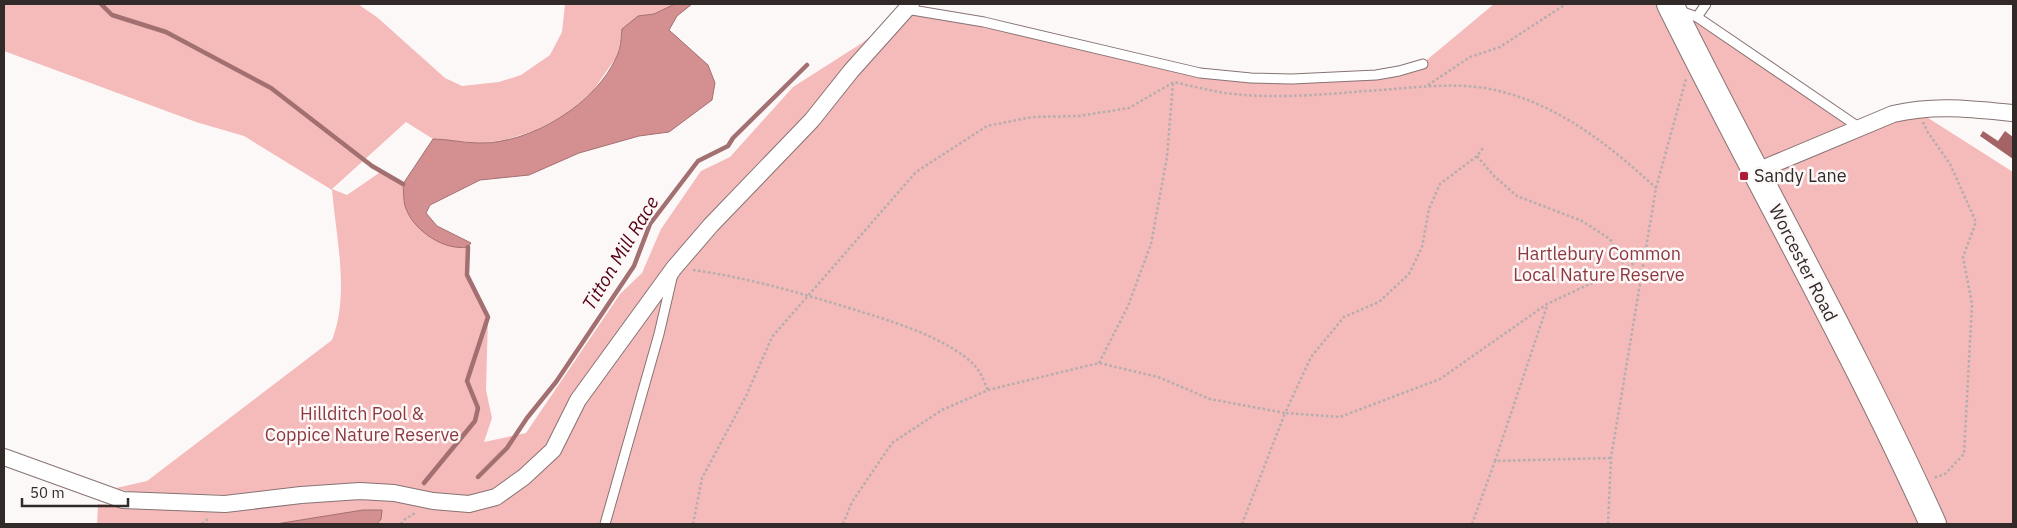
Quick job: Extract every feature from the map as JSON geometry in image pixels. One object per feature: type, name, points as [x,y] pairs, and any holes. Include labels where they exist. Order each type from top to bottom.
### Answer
[{"type":"main road","name":"Worcester Road","points":[[1671,6],[1693,53],[1757,171],[1914,482],[1933,524]]},
{"type":"street","points":[[4,457],[123,500],[225,504],[301,495],[360,491],[394,493],[433,501],[469,504],[496,497],[524,477],[553,450],[578,400],[650,298],[710,225],[812,120],[851,71],[908,6]]},
{"type":"street","points":[[1757,171],[1894,114],[1916,108],[1949,108],[2013,113]]},
{"type":"lane","points":[[1697,17],[1706,4]]},
{"type":"lane","points":[[908,6],[1200,73],[1251,78],[1292,79],[1376,75],[1422,64]]},
{"type":"lane","points":[[1671,6],[1697,17],[1860,128]]},
{"type":"lane","points":[[605,524],[659,334],[674,268]]},
{"type":"path","points":[[1426,86],[1470,57],[1500,47],[1566,4]]},
{"type":"path","points":[[1608,524],[1611,458],[1656,188],[1693,53]]},
{"type":"path","points":[[1099,363],[1128,306],[1151,244],[1167,157],[1175,67]]},
{"type":"path","points":[[693,524],[702,478],[746,396],[772,337],[916,172],[987,126],[1032,117],[1079,116],[1129,108],[1174,82],[1226,93],[1266,95],[1365,92],[1426,86],[1486,88],[1532,101],[1575,123],[1620,154],[1656,188]]},
{"type":"path","points":[[1914,482],[1945,474],[1964,454],[1972,304],[1963,257],[1976,222],[1950,164],[1927,131],[1916,108]]},
{"type":"path","points":[[1242,524],[1285,413],[1311,357],[1344,317],[1379,302],[1409,274],[1422,247],[1428,209],[1440,184],[1477,156],[1483,148]]},
{"type":"path","points":[[1477,156],[1494,176],[1517,196],[1582,221],[1610,239],[1626,268]]},
{"type":"path","points":[[843,524],[852,502],[892,443],[942,410],[988,390],[1099,363],[1158,377],[1210,399],[1285,413],[1340,417],[1440,379],[1547,304],[1645,258]]},
{"type":"path","points":[[674,268],[737,276],[808,295],[886,320],[939,340],[975,366],[988,390]]},
{"type":"path","points":[[1472,524],[1547,304]]},
{"type":"path","points":[[1494,461],[1611,458]]},
{"type":"green space","name":"Hartlebury Common Local Nature Reserve","points":[[4,4],[358,4],[378,18],[445,78],[462,86],[499,82],[521,75],[550,55],[562,32],[565,4],[675,4],[654,14],[638,16],[622,29],[618,55],[592,92],[564,116],[534,131],[505,140],[479,143],[433,139],[406,122],[332,189],[347,195],[382,171],[403,184],[406,210],[461,248],[468,247],[467,275],[488,317],[486,390],[492,418],[484,442],[526,433],[620,294],[642,273],[661,229],[701,171],[730,157],[793,87],[862,43],[906,9],[1200,73],[1328,78],[1422,64],[1494,4],[1670,4],[1697,17],[1860,127],[1925,116],[2013,172],[2013,524],[97,524],[98,504],[203,511],[227,495],[134,493],[116,488],[147,481],[332,340],[337,323],[341,285],[339,246],[332,190],[244,136],[196,122],[4,51]]},
{"type":"shaded area","points":[[675,4],[692,4],[677,16],[669,30],[708,65],[715,83],[712,100],[669,132],[639,136],[579,153],[529,175],[480,180],[430,205],[426,213],[437,226],[471,243],[468,247],[450,246],[441,243],[424,233],[411,219],[404,202],[403,184],[433,139],[473,143],[499,142],[520,137],[560,118],[578,105],[607,74],[618,53],[622,29],[638,16],[654,14]]},
{"type":"shaded area","points":[[363,510],[382,510],[381,519],[377,524],[276,524]]},
{"type":"building","points":[[1983,131],[1998,141],[2005,131],[2013,137],[2013,159],[1980,136]]},
{"type":"waterway","points":[[101,4],[112,15],[166,32],[271,88],[372,166],[403,184]]},
{"type":"waterway","name":"Titton Mill Race","points":[[478,477],[507,448],[527,418],[556,382],[634,266],[650,224],[698,161],[728,146],[733,138],[807,65]]},
{"type":"waterway","points":[[424,483],[475,421],[478,408],[467,381],[488,317],[467,275],[468,247]]},
{"type":"place","name":"Sandy Lane","points":[[1744,176]]},
{"type":"park label","name":"Hillditch Pool & Coppice Nature Reserve","points":[[362,424]]}]
